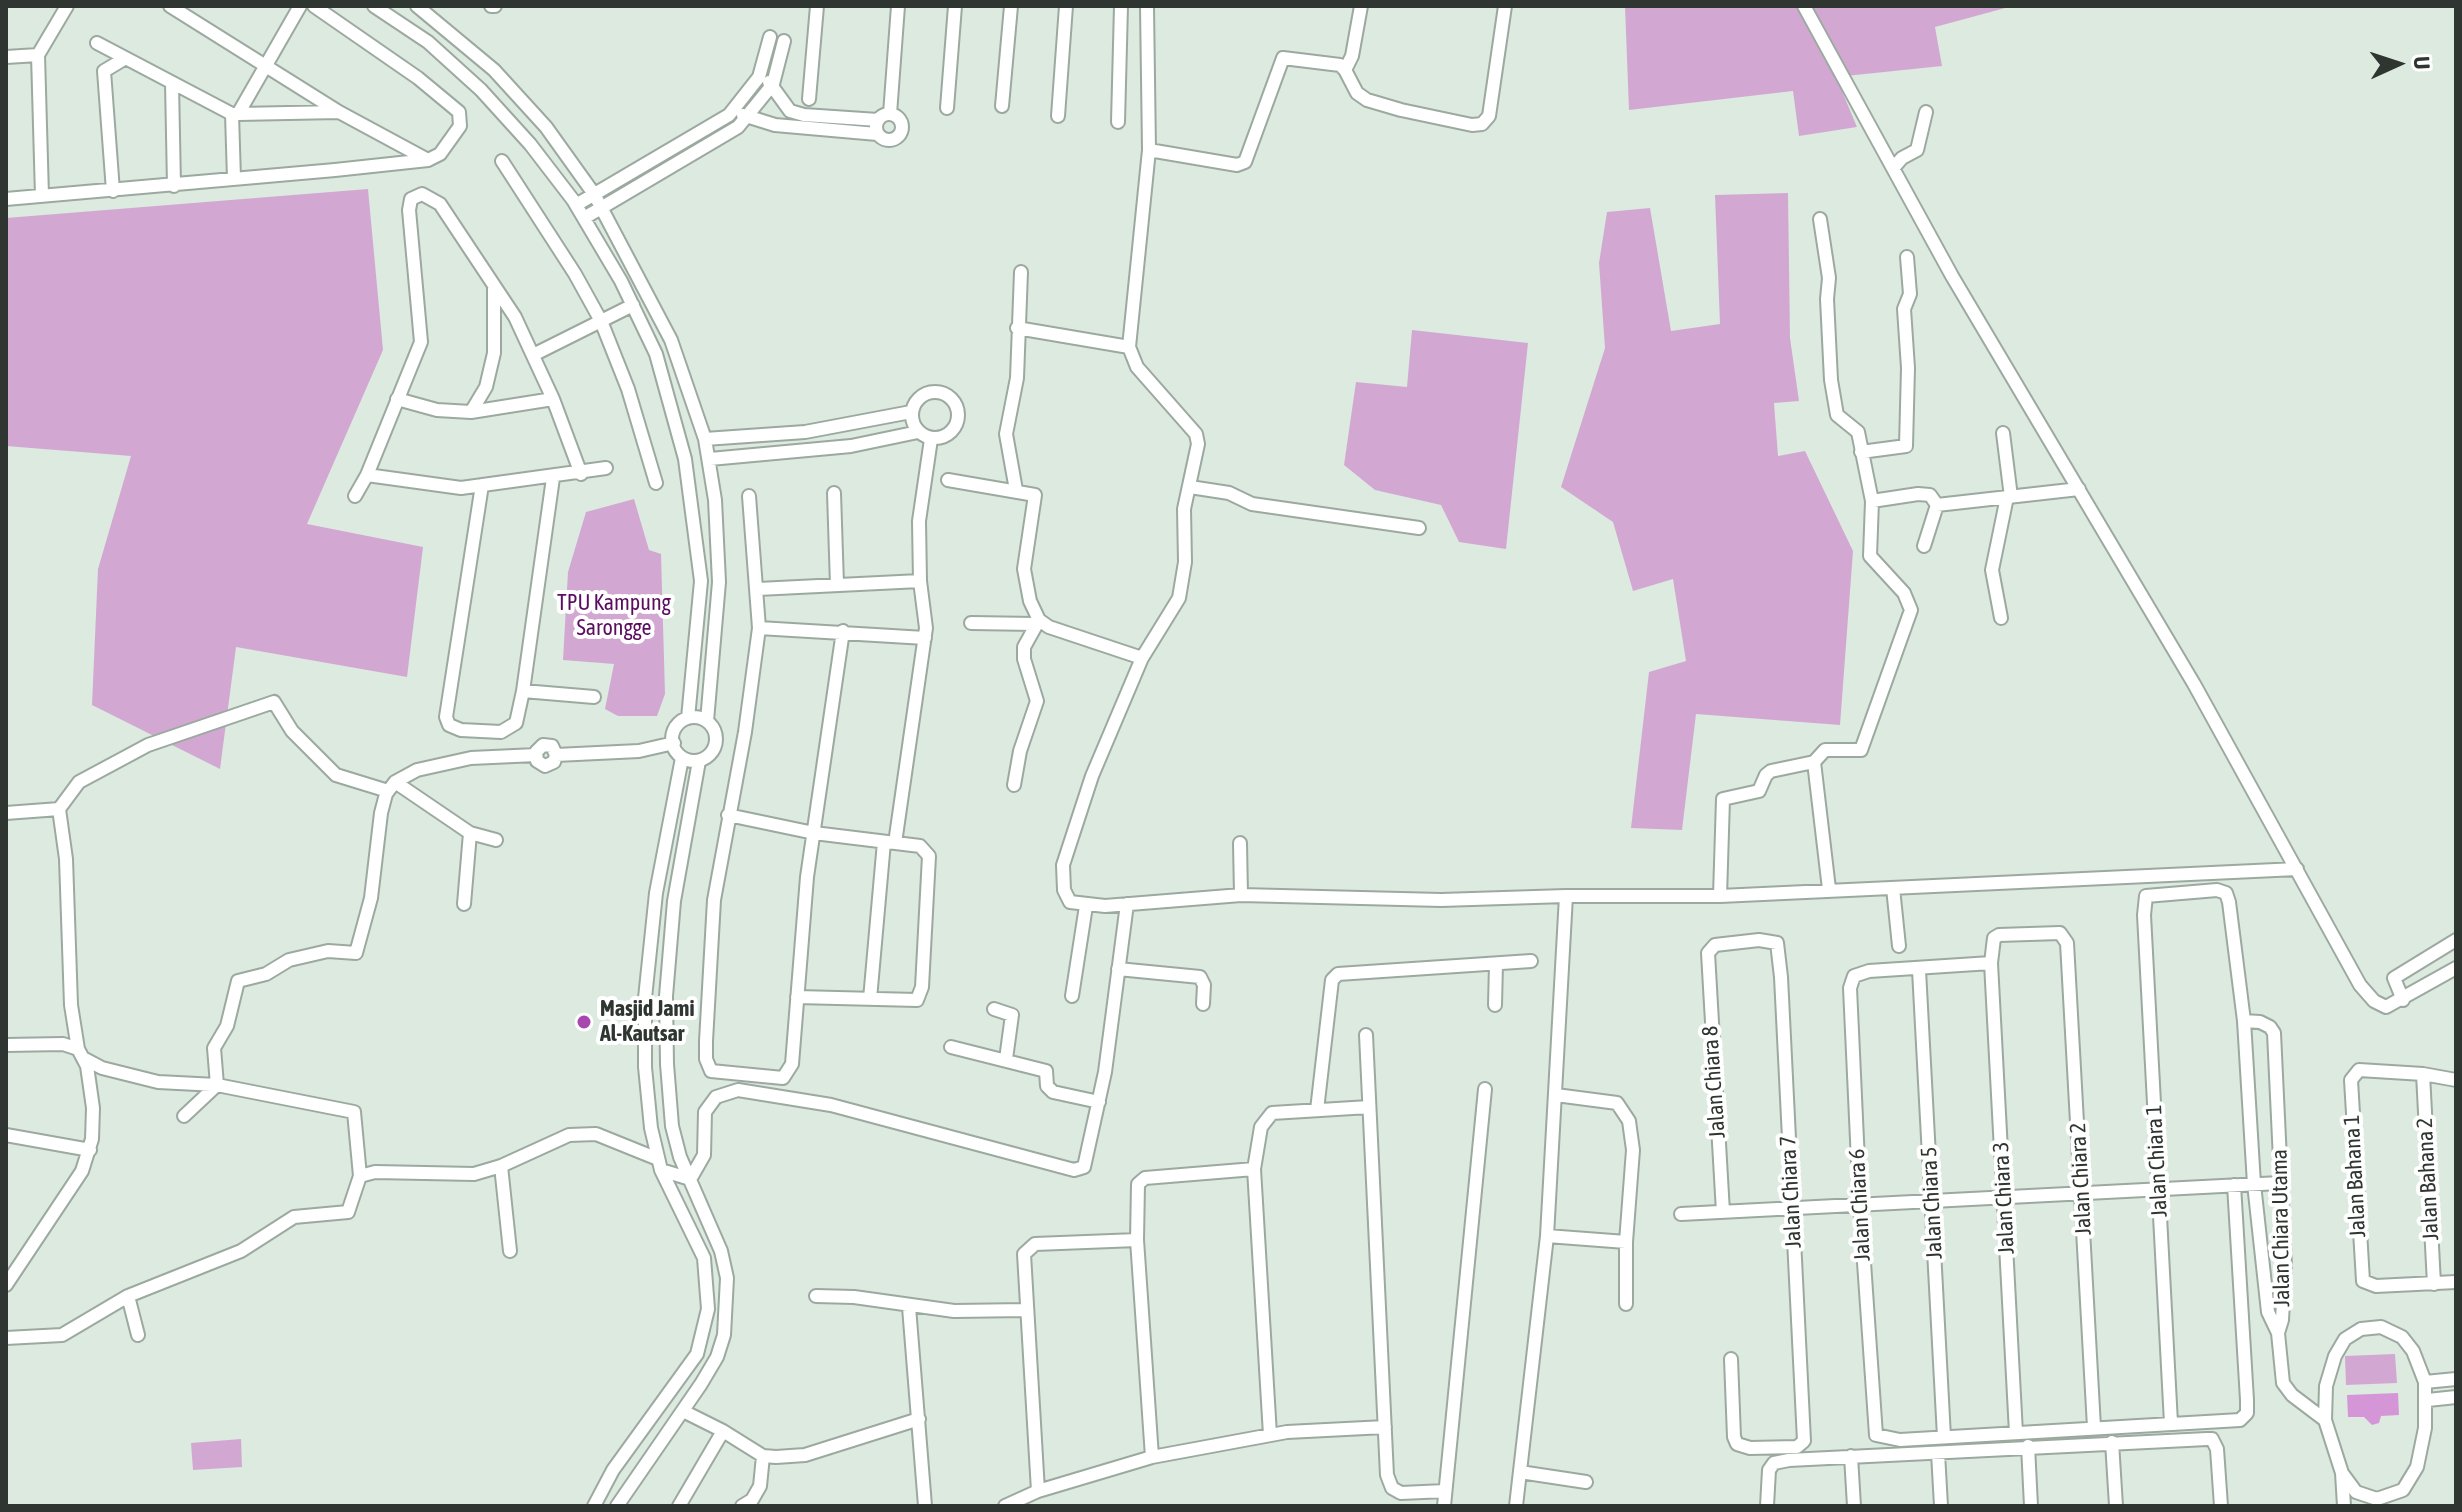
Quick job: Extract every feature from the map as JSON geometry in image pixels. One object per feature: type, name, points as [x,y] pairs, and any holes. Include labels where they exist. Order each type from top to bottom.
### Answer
[{"type":"street","points":[[42,196],[38,55],[67,6]]},
{"type":"street","points":[[170,6],[339,112],[428,160]]},
{"type":"street","points":[[234,179],[235,114],[300,6]]},
{"type":"street","points":[[6,199],[174,186],[428,160],[440,154],[460,126],[459,112],[418,78],[314,6]]},
{"type":"street","points":[[374,6],[428,42],[481,90],[530,144],[576,205],[633,305],[656,354],[685,459],[692,504],[701,581],[688,718],[674,729],[674,743],[682,758],[656,893],[645,998],[645,1067],[651,1128],[660,1165],[704,1258],[708,1283],[703,1336],[691,1364],[613,1470],[594,1506]]},
{"type":"street","points":[[417,6],[494,70],[546,127],[594,194],[671,340],[710,459],[719,582],[707,721],[716,742],[713,750],[699,761],[674,901],[666,996],[672,1126],[687,1178],[721,1251],[727,1305],[717,1357],[617,1506]]},
{"type":"street","points":[[809,99],[817,6]]},
{"type":"street","points":[[881,123],[898,6]]},
{"type":"street","points":[[947,108],[955,6]]},
{"type":"street","points":[[1002,106],[1011,6]]},
{"type":"street","points":[[1058,116],[1066,6]]},
{"type":"street","points":[[1118,122],[1121,6]]},
{"type":"street","points":[[1147,6],[1149,150],[1129,347],[1137,367],[1196,434],[1198,444],[1184,509],[1185,562],[1179,598],[1142,658],[1092,776],[1063,865],[1064,890],[1070,902],[1086,906],[1241,895],[1441,900],[1720,896],[2297,869]]},
{"type":"street","points":[[1345,70],[1352,56],[1361,6]]},
{"type":"street","points":[[1149,150],[1237,165],[1245,162],[1283,58],[1340,65],[1350,82],[1367,100],[1458,122],[1482,124],[1489,116],[1505,6]]},
{"type":"street","points":[[1804,6],[1898,162],[1952,276],[2144,595],[2360,985],[2374,1001],[2386,1007],[2400,1002],[2456,968]]},
{"type":"street","points":[[576,205],[736,108],[759,77],[770,37]]},
{"type":"street","points":[[584,218],[746,119],[773,84],[784,41]]},
{"type":"street","points":[[97,43],[235,114],[339,112]]},
{"type":"street","points":[[6,57],[38,55]]},
{"type":"street","points":[[113,191],[104,71],[124,59]]},
{"type":"street","points":[[759,77],[773,84],[790,111],[881,123]]},
{"type":"street","points":[[172,83],[174,186]]},
{"type":"street","points":[[736,108],[746,119],[775,125],[881,123]]},
{"type":"street","points":[[1898,162],[1917,150],[1926,112]]},
{"type":"street","points":[[502,161],[575,274],[601,321],[628,389],[656,483]]},
{"type":"street","points":[[355,496],[367,475],[421,342],[411,199],[425,194],[440,204],[494,286],[533,355],[581,474]]},
{"type":"street","points":[[1720,896],[1723,799],[1759,791],[1771,771],[1814,762],[1825,750],[1861,750],[1911,610],[1904,593],[1870,556],[1872,501],[1858,432],[1837,415],[1828,340],[1829,278],[1820,219]]},
{"type":"street","points":[[1861,452],[1906,446],[1908,368],[1904,309],[1910,294],[1907,257]]},
{"type":"street","points":[[1016,490],[1006,434],[1017,378],[1021,272]]},
{"type":"street","points":[[471,412],[486,387],[494,353],[494,286]]},
{"type":"street","points":[[533,355],[633,305]]},
{"type":"street","points":[[1017,328],[1129,347]]},
{"type":"street","points":[[710,459],[863,444],[918,432],[931,439],[951,432],[958,419],[956,404],[945,394],[931,392],[918,399],[911,412],[918,432]]},
{"type":"street","points":[[397,399],[437,410],[471,412],[553,399]]},
{"type":"street","points":[[705,439],[805,432],[911,412]]},
{"type":"street","points":[[805,432],[806,451]]},
{"type":"street","points":[[2001,618],[1992,570],[2009,497],[2003,433]]},
{"type":"street","points":[[870,999],[889,842],[925,638],[919,521],[931,439]]},
{"type":"street","points":[[367,475],[461,488],[553,478],[606,468]]},
{"type":"street","points":[[482,485],[448,695],[449,725],[473,731],[507,730],[516,723],[523,691],[553,478]]},
{"type":"street","points":[[948,480],[1033,493],[1036,497],[1024,569],[1037,622],[1024,647],[1024,659],[1037,701],[1020,751],[1014,785]]},
{"type":"street","points":[[1190,487],[1229,493],[1252,504],[1419,528]]},
{"type":"street","points":[[1937,505],[2079,489]]},
{"type":"street","points":[[834,493],[837,585]]},
{"type":"street","points":[[1872,501],[1918,494],[1930,495],[1937,505]]},
{"type":"street","points":[[749,496],[759,628],[745,732],[714,900],[706,1041],[706,1059],[711,1071],[783,1078],[792,1064],[814,833],[843,631]]},
{"type":"street","points":[[692,504],[715,500]]},
{"type":"street","points":[[1924,546],[1937,505]]},
{"type":"street","points":[[758,589],[920,581]]},
{"type":"street","points":[[971,623],[1037,622],[1142,658]]},
{"type":"street","points":[[759,628],[925,638]]},
{"type":"street","points":[[523,691],[594,697]]},
{"type":"street","points":[[6,1285],[63,1202],[90,1150],[93,1108],[69,978],[66,859],[59,809],[79,782],[126,755],[274,702],[292,731],[336,775],[392,787],[470,833],[496,840]]},
{"type":"street","points":[[688,718],[707,721]]},
{"type":"street","points":[[184,1116],[217,1085],[215,1047],[227,1026],[238,981],[266,974],[289,960],[328,951],[356,953],[371,898],[381,813],[392,787],[417,770],[471,758],[536,755],[537,761],[545,766],[554,762],[556,755],[639,751],[674,743]]},
{"type":"street","points":[[682,758],[699,761]]},
{"type":"street","points":[[1814,762],[1829,889]]},
{"type":"street","points":[[6,813],[59,809]]},
{"type":"street","points":[[728,815],[814,833],[920,846],[929,856],[922,987],[917,1000],[797,997]]},
{"type":"street","points":[[464,904],[470,833]]},
{"type":"street","points":[[1240,843],[1241,895]]},
{"type":"street","points":[[1893,888],[1899,946]]},
{"type":"street","name":"Jalan Chiara Utama","points":[[2145,900],[2156,892],[2217,890],[2226,893],[2244,1021],[2254,1184],[2268,1312],[2278,1333]]},
{"type":"street","points":[[1516,1506],[1547,1236],[1566,896]]},
{"type":"street","name":"Jalan Chiara 1","points":[[2145,900],[2171,1423]]},
{"type":"street","points":[[687,1178],[704,1155],[707,1109],[716,1097],[734,1090],[831,1105],[1074,1170],[1084,1167],[1099,1102],[1127,904]]},
{"type":"street","points":[[1072,996],[1086,906]]},
{"type":"street","name":"Jalan Chiara 2","points":[[1991,963],[1994,938],[1999,935],[2060,933],[2067,943],[2094,1427]]},
{"type":"street","name":"Jalan Chiara 7","points":[[1708,953],[1715,945],[1759,940],[1777,943],[1804,1441],[1797,1447],[1750,1448],[1737,1444],[1734,1437],[1731,1359]]},
{"type":"street","points":[[2400,1002],[2394,978],[2456,940]]},
{"type":"street","name":"Jalan Chiara 8","points":[[1708,953],[1723,1212]]},
{"type":"street","points":[[1317,1110],[1332,980],[1338,974],[1531,961]]},
{"type":"street","points":[[1919,970],[1991,963]]},
{"type":"street","name":"Jalan Chiara 3","points":[[1991,963],[2016,1433]]},
{"type":"street","points":[[1495,1005],[1496,964]]},
{"type":"street","points":[[1118,969],[1200,977],[1204,985],[1203,1004]]},
{"type":"street","name":"Jalan Chiara 6","points":[[1919,970],[1869,971],[1854,976],[1850,988],[1860,1205],[1876,1435],[1900,1440],[1944,1437]]},
{"type":"street","name":"Jalan Chiara 5","points":[[1919,970],[1944,1437]]},
{"type":"street","points":[[994,1009],[1012,1015],[1006,1059]]},
{"type":"street","name":"Jalan Chiara Utama","points":[[2244,1021],[2260,1022],[2274,1033],[2284,1284],[2278,1333]]},
{"type":"street","points":[[1366,1035],[1387,1475],[1392,1488],[1401,1493],[1445,1491]]},
{"type":"street","points":[[6,1045],[58,1044],[82,1054],[102,1068],[158,1082],[217,1085],[354,1112],[360,1176],[348,1212],[294,1217],[241,1251],[128,1296],[62,1335],[6,1338]]},
{"type":"street","points":[[951,1047],[1046,1071],[1047,1086],[1053,1092],[1099,1102]]},
{"type":"street","name":"Jalan Bahana 1","points":[[2423,1074],[2354,1072],[2351,1095],[2363,1281],[2376,1286],[2434,1284]]},
{"type":"street","points":[[2423,1074],[2456,1080]]},
{"type":"street","name":"Jalan Bahana 2","points":[[2423,1074],[2434,1284]]},
{"type":"street","points":[[1444,1506],[1485,1089]]},
{"type":"street","points":[[1556,1095],[1617,1103],[1629,1121],[1633,1150],[1626,1242],[1626,1304]]},
{"type":"street","points":[[1270,1435],[1254,1169],[1261,1127],[1272,1113],[1369,1107]]},
{"type":"street","points":[[360,1176],[375,1172],[451,1176],[501,1166],[556,1138],[596,1134],[687,1178]]},
{"type":"street","points":[[6,1135],[90,1150]]},
{"type":"street","points":[[501,1166],[510,1251]]},
{"type":"street","points":[[1152,1457],[1136,1192],[1145,1178],[1254,1169]]},
{"type":"street","points":[[1681,1214],[2280,1183]]},
{"type":"street","name":"Jalan Chiara Utama","points":[[2171,1423],[2240,1420],[2247,1413],[2234,1185]]},
{"type":"street","points":[[1547,1236],[1626,1242]]},
{"type":"street","points":[[1038,1491],[1024,1254],[1028,1247],[1137,1240]]},
{"type":"street","points":[[2434,1284],[2456,1282]]},
{"type":"street","points":[[2265,1283],[2272,1288],[2284,1284]]},
{"type":"street","points":[[128,1296],[138,1335]]},
{"type":"street","points":[[816,1296],[981,1312],[1026,1310]]},
{"type":"street","points":[[909,1307],[925,1506]]},
{"type":"street","points":[[2342,1473],[2356,1492],[2367,1497],[2393,1496],[2403,1490],[2417,1467],[2428,1400],[2425,1382],[2413,1351],[2402,1337],[2381,1327],[2361,1329],[2345,1339],[2335,1356],[2326,1386],[2325,1420],[2342,1473],[2344,1506]]},
{"type":"street","points":[[2278,1333],[2283,1383],[2292,1395],[2325,1420]]},
{"type":"street","points":[[2425,1382],[2456,1379]]},
{"type":"street","points":[[2428,1400],[2456,1397]]},
{"type":"street","points":[[683,1411],[763,1456],[805,1455],[919,1419]]},
{"type":"street","points":[[1944,1437],[2171,1423]]},
{"type":"street","points":[[1005,1506],[1038,1491],[1152,1457],[1270,1435],[1385,1427]]},
{"type":"street","points":[[679,1506],[723,1431]]},
{"type":"street","points":[[1767,1506],[1769,1470],[1774,1463],[1789,1460],[2212,1439],[2217,1449],[2221,1506]]},
{"type":"street","points":[[2112,1442],[2116,1506]]},
{"type":"street","points":[[2028,1446],[2031,1506]]},
{"type":"street","points":[[1938,1453],[1941,1506]]},
{"type":"street","points":[[742,1506],[752,1500],[760,1486],[763,1456]]},
{"type":"street","points":[[1851,1456],[1854,1506]]},
{"type":"street","points":[[1520,1472],[1586,1482]]},
{"type":"street","points":[[2403,1490],[2405,1506]]},
{"type":"green space","points":[[1625,6],[2009,7],[1935,27],[1942,66],[1836,77],[1857,127],[1799,136],[1793,91],[1629,110]]},
{"type":"green space","points":[[368,189],[383,350],[307,524],[423,547],[407,677],[236,647],[220,769],[92,705],[98,569],[131,456],[6,446],[6,218]]},
{"type":"green space","points":[[1788,193],[1790,338],[1799,401],[1774,403],[1778,456],[1805,451],[1853,551],[1840,725],[1696,714],[1682,830],[1631,828],[1649,672],[1686,661],[1673,579],[1633,591],[1613,522],[1561,487],[1605,348],[1599,263],[1607,212],[1650,208],[1671,331],[1720,324],[1715,195]]},
{"type":"green space","points":[[1412,330],[1528,343],[1506,549],[1459,542],[1441,505],[1375,490],[1344,465],[1356,382],[1407,387]]},
{"type":"green space","name":"TPU Kampung Sarongge","points":[[634,499],[649,550],[661,554],[665,694],[657,716],[618,716],[605,709],[614,664],[563,660],[568,572],[586,512]]},
{"type":"green space","points":[[2395,1354],[2397,1383],[2346,1385],[2345,1356]]},
{"type":"green space","points":[[241,1439],[242,1467],[193,1470],[191,1443]]},
{"type":"shaded area","points":[[2398,1393],[2399,1415],[2381,1416],[2379,1423],[2372,1425],[2364,1417],[2348,1417],[2347,1395]]},
{"type":"place","name":"Masjid Jami Al-Kautsar","points":[[584,1022]]}]
